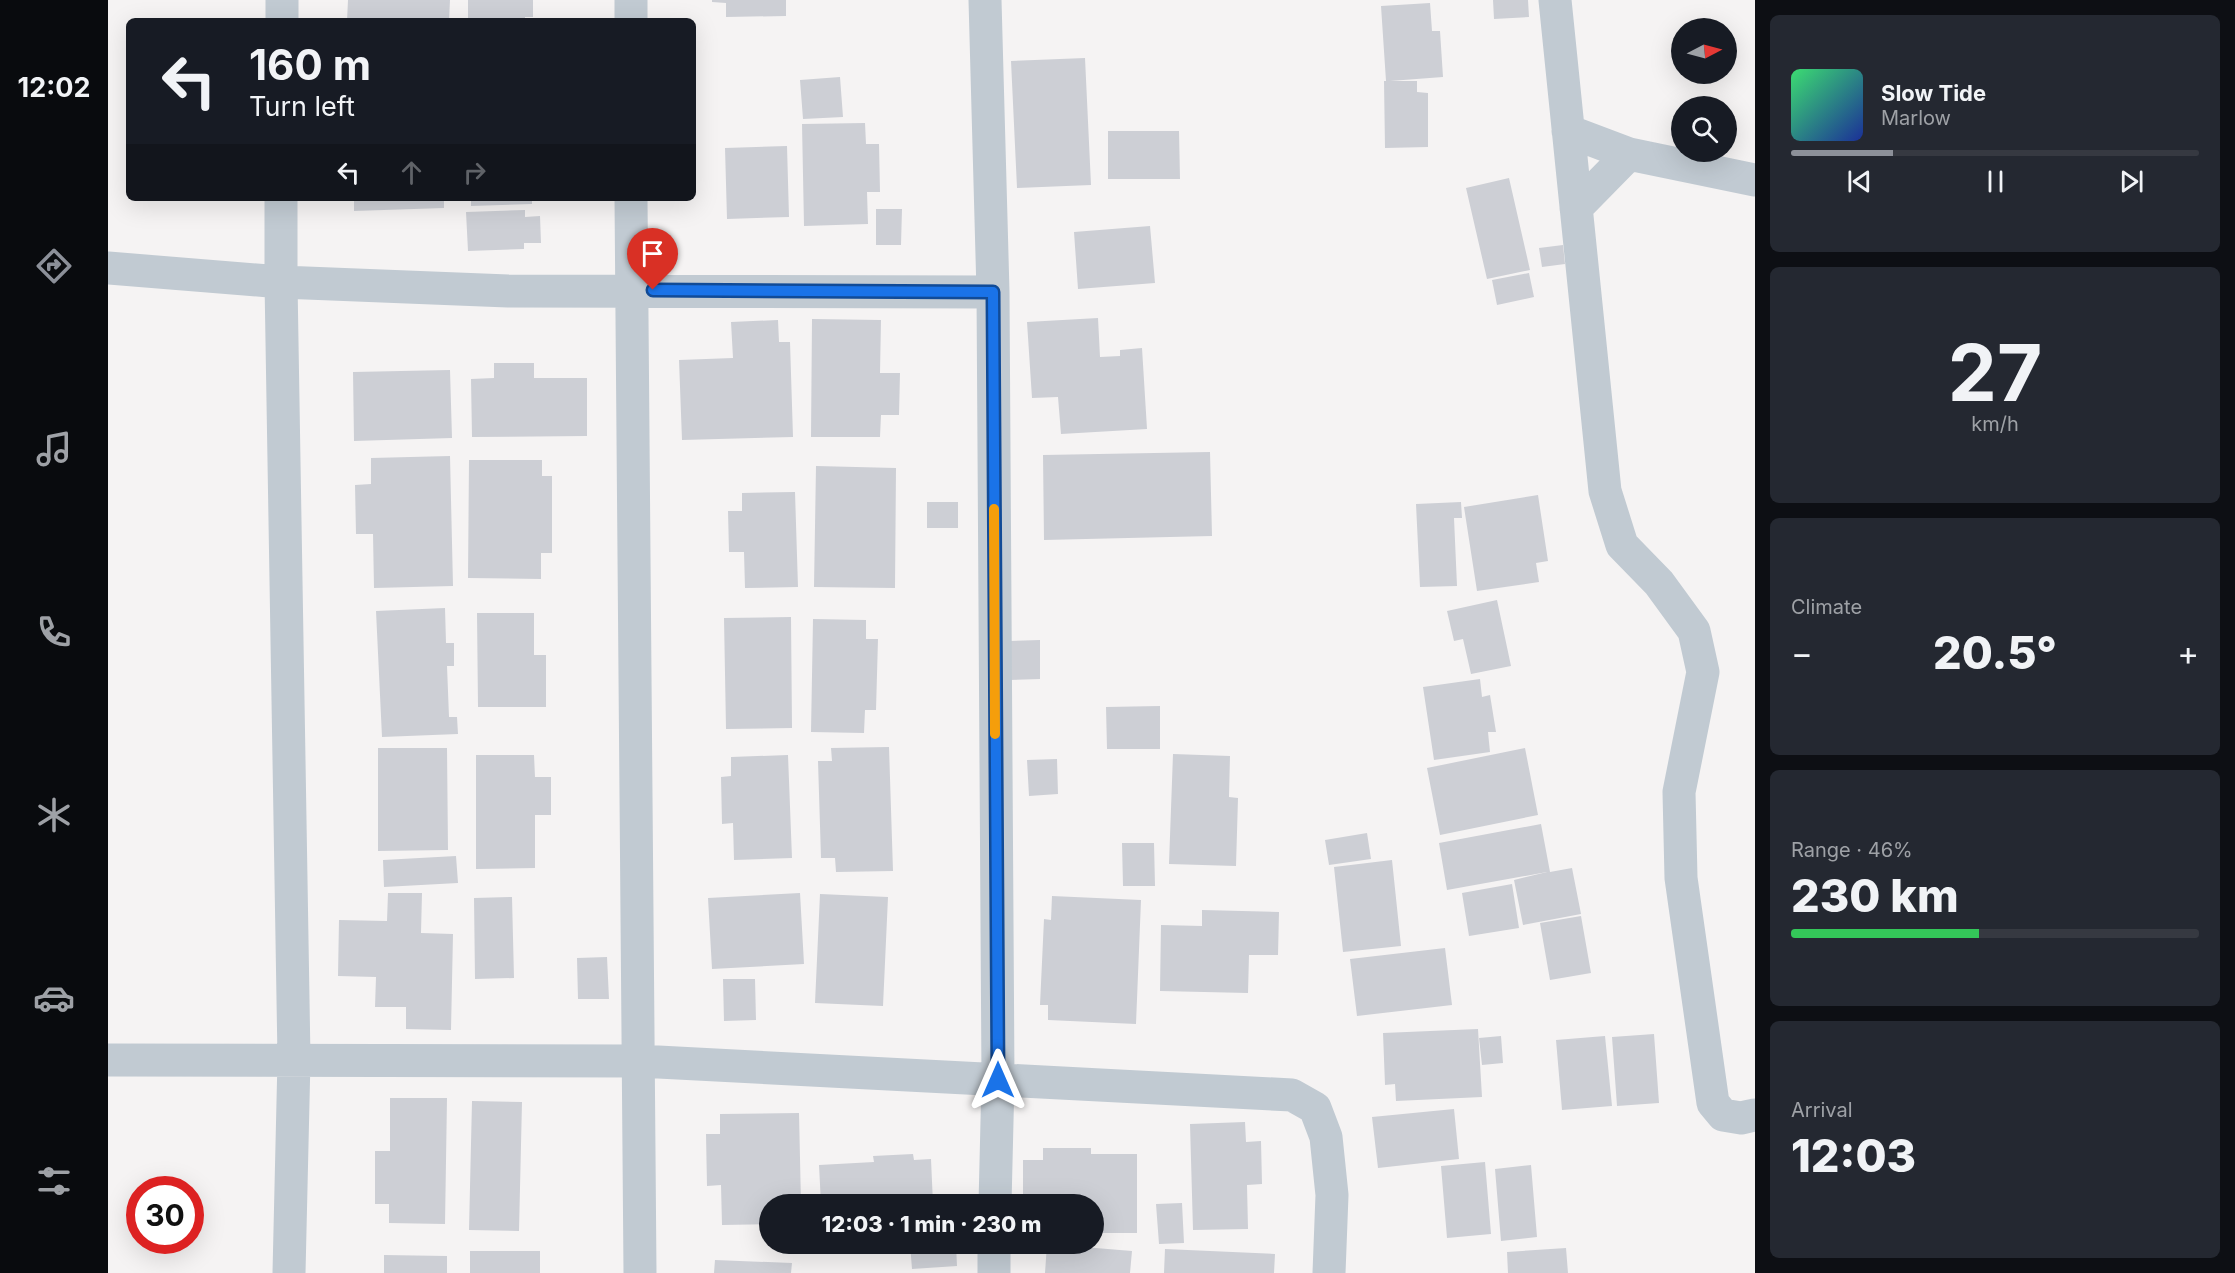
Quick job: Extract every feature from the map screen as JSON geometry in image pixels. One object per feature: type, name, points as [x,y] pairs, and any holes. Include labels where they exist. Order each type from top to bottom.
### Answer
[{"type":"street","points":[[282,0],[282,18]]},
{"type":"street","points":[[631,0],[631,18]]},
{"type":"street","points":[[985,0],[993,292],[998,1080],[995,1194]]},
{"type":"street","points":[[1555,0],[1605,491],[1622,545],[1659,584],[1694,631],[1703,672],[1679,792],[1681,878],[1713,1103],[1723,1115],[1741,1118],[1755,1115]]},
{"type":"street","points":[[1568,131],[1629,154],[1755,180]]},
{"type":"street","points":[[1576,208],[1629,154]]},
{"type":"street","points":[[281,201],[294,1059],[289,1273]]},
{"type":"street","points":[[631,201],[640,1273]]},
{"type":"street","points":[[108,268],[281,282],[508,291],[993,292]]},
{"type":"street","points":[[108,1060],[639,1061],[1292,1095],[1315,1108],[1326,1137],[1332,1195],[1329,1273]]},
{"type":"street","points":[[994,1254],[994,1273]]},
{"type":"building","points":[[348,0],[450,0],[449,18],[347,18]]},
{"type":"building","points":[[468,0],[533,0],[533,17],[468,18]]},
{"type":"building","points":[[712,0],[786,0],[786,16],[726,17],[726,3],[712,2]]},
{"type":"building","points":[[1493,0],[1528,0],[1529,17],[1494,19]]},
{"type":"building","points":[[1430,3],[1432,31],[1440,31],[1443,77],[1390,81],[1417,81],[1417,92],[1428,93],[1428,147],[1385,148],[1384,81],[1386,81],[1381,6]]},
{"type":"building","points":[[1085,58],[1091,185],[1017,188],[1011,61]]},
{"type":"building","points":[[840,77],[843,117],[803,119],[800,80]]},
{"type":"building","points":[[865,123],[866,144],[879,144],[880,192],[867,192],[868,224],[804,226],[802,124]]},
{"type":"building","points":[[1108,131],[1179,131],[1180,179],[1108,179]]},
{"type":"building","points":[[787,146],[789,217],[727,219],[725,148]]},
{"type":"building","points":[[1509,178],[1530,270],[1487,279],[1466,188]]},
{"type":"building","points":[[354,201],[444,201],[444,208],[354,211]]},
{"type":"building","points":[[471,201],[532,201],[532,204],[471,206]]},
{"type":"building","points":[[876,209],[902,209],[901,245],[876,245]]},
{"type":"building","points":[[525,210],[525,217],[540,216],[541,243],[524,243],[524,249],[468,251],[466,212]]},
{"type":"building","points":[[1150,226],[1155,283],[1078,289],[1074,232]]},
{"type":"building","points":[[1563,245],[1565,264],[1542,267],[1539,248]]},
{"type":"building","points":[[1529,273],[1534,297],[1497,305],[1492,280]]},
{"type":"building","points":[[1098,318],[1100,357],[1120,356],[1120,350],[1142,348],[1147,429],[1061,434],[1058,397],[1032,398],[1027,322]]},
{"type":"building","points":[[812,319],[881,320],[880,373],[900,373],[899,415],[881,415],[880,437],[811,437]]},
{"type":"building","points":[[778,320],[779,342],[790,342],[793,437],[682,440],[679,360],[733,358],[731,322]]},
{"type":"building","points":[[494,363],[534,363],[534,378],[587,378],[587,436],[472,437],[471,379],[494,378]]},
{"type":"building","points":[[450,370],[452,438],[354,441],[353,372]]},
{"type":"building","points":[[1210,452],[1212,536],[1044,540],[1043,455]]},
{"type":"building","points":[[450,456],[453,586],[374,588],[373,534],[356,534],[355,485],[371,484],[371,458]]},
{"type":"building","points":[[469,460],[542,460],[542,476],[552,476],[552,553],[541,553],[541,579],[468,578]]},
{"type":"building","points":[[816,466],[896,468],[895,588],[814,587]]},
{"type":"building","points":[[795,492],[798,587],[745,588],[744,552],[729,552],[728,511],[742,511],[742,493]]},
{"type":"building","points":[[1538,495],[1548,561],[1536,563],[1539,582],[1477,591],[1464,507]]},
{"type":"building","points":[[927,502],[958,502],[958,528],[927,528]]},
{"type":"building","points":[[1461,502],[1462,518],[1454,518],[1457,586],[1420,587],[1416,504]]},
{"type":"building","points":[[1497,600],[1511,666],[1471,674],[1463,639],[1454,641],[1447,611]]},
{"type":"building","points":[[445,608],[446,643],[454,643],[454,666],[447,666],[449,717],[457,717],[458,734],[382,737],[376,611]]},
{"type":"building","points":[[477,613],[534,613],[534,655],[546,655],[546,707],[478,707]]},
{"type":"building","points":[[791,617],[792,728],[726,729],[724,618]]},
{"type":"building","points":[[813,619],[866,620],[866,639],[878,639],[876,710],[865,710],[864,733],[811,732]]},
{"type":"building","points":[[1040,640],[1040,679],[1009,680],[1009,641]]},
{"type":"building","points":[[1480,679],[1482,697],[1490,695],[1496,732],[1488,732],[1490,752],[1434,760],[1423,687]]},
{"type":"building","points":[[1160,706],[1160,749],[1107,749],[1106,707]]},
{"type":"building","points":[[889,747],[893,871],[836,872],[835,858],[821,858],[818,761],[832,761],[831,748]]},
{"type":"building","points":[[378,748],[447,748],[448,850],[378,851]]},
{"type":"building","points":[[1525,748],[1538,815],[1440,835],[1427,768]]},
{"type":"building","points":[[1173,754],[1230,756],[1229,797],[1238,798],[1236,866],[1169,864]]},
{"type":"building","points":[[476,755],[534,755],[535,777],[551,777],[551,815],[535,815],[535,868],[476,869]]},
{"type":"building","points":[[788,755],[792,858],[734,860],[733,823],[722,824],[721,777],[731,776],[731,757]]},
{"type":"building","points":[[1057,759],[1058,794],[1029,796],[1027,760]]},
{"type":"building","points":[[1541,824],[1550,872],[1572,868],[1581,914],[1523,925],[1514,880],[1547,872],[1447,890],[1439,843]]},
{"type":"building","points":[[1367,833],[1371,859],[1329,865],[1325,840]]},
{"type":"building","points":[[1122,843],[1154,843],[1155,886],[1123,886]]},
{"type":"building","points":[[456,856],[458,883],[384,887],[383,860]]},
{"type":"building","points":[[1392,860],[1401,946],[1343,952],[1334,867]]},
{"type":"building","points":[[1512,884],[1519,928],[1469,936],[1462,893]]},
{"type":"building","points":[[388,893],[422,893],[421,933],[453,934],[451,1030],[406,1029],[406,1007],[375,1007],[376,977],[338,976],[339,920],[387,921]]},
{"type":"building","points":[[800,893],[804,964],[712,969],[708,898]]},
{"type":"building","points":[[820,894],[888,897],[883,1006],[815,1003]]},
{"type":"building","points":[[1052,896],[1141,900],[1136,1024],[1048,1020],[1048,1005],[1040,1005],[1044,919],[1051,920]]},
{"type":"building","points":[[512,897],[514,978],[475,979],[474,898]]},
{"type":"building","points":[[1202,910],[1279,912],[1278,955],[1249,955],[1248,993],[1160,991],[1161,925],[1202,926]]},
{"type":"building","points":[[1581,916],[1591,973],[1550,980],[1540,923]]},
{"type":"building","points":[[1445,948],[1452,1005],[1357,1016],[1350,959]]},
{"type":"building","points":[[607,957],[609,999],[578,999],[577,958]]},
{"type":"building","points":[[723,979],[755,979],[756,1020],[724,1021]]},
{"type":"building","points":[[1478,1029],[1482,1097],[1396,1101],[1395,1084],[1385,1085],[1383,1033]]},
{"type":"building","points":[[1654,1034],[1659,1103],[1617,1106],[1612,1037]]},
{"type":"building","points":[[1501,1036],[1503,1063],[1482,1065],[1479,1038]]},
{"type":"building","points":[[1605,1036],[1612,1106],[1562,1110],[1556,1040]]},
{"type":"building","points":[[390,1098],[447,1098],[445,1224],[389,1223],[389,1204],[375,1204],[375,1151],[390,1151]]},
{"type":"building","points":[[472,1101],[522,1102],[519,1231],[469,1230]]},
{"type":"building","points":[[1454,1109],[1459,1159],[1378,1168],[1372,1117]]},
{"type":"building","points":[[799,1113],[801,1194],[759,1194],[759,1224],[722,1225],[721,1185],[707,1186],[706,1134],[720,1134],[720,1114]]},
{"type":"building","points":[[1245,1122],[1246,1142],[1261,1141],[1262,1184],[1247,1185],[1248,1229],[1193,1230],[1190,1124]]},
{"type":"building","points":[[1043,1148],[1091,1148],[1091,1154],[1137,1154],[1137,1233],[1104,1233],[1104,1194],[1023,1194],[1023,1160],[1043,1160]]},
{"type":"building","points":[[913,1154],[914,1160],[931,1159],[933,1194],[820,1194],[819,1165],[874,1162],[873,1156]]},
{"type":"building","points":[[1485,1162],[1491,1234],[1447,1238],[1441,1166]]},
{"type":"building","points":[[1531,1165],[1537,1237],[1501,1241],[1495,1169]]},
{"type":"building","points":[[1182,1203],[1184,1243],[1159,1244],[1156,1204]]},
{"type":"building","points":[[1566,1248],[1568,1273],[1508,1273],[1507,1252]]},
{"type":"building","points":[[1104,1249],[1132,1251],[1130,1273],[1045,1273],[1046,1254],[1104,1254]]},
{"type":"building","points":[[1165,1249],[1275,1254],[1274,1273],[1164,1273]]},
{"type":"building","points":[[470,1251],[540,1251],[540,1273],[470,1273]]},
{"type":"building","points":[[911,1254],[956,1254],[957,1266],[912,1269]]},
{"type":"building","points":[[384,1255],[447,1256],[447,1273],[384,1273]]},
{"type":"building","points":[[715,1260],[792,1263],[791,1273],[714,1273]]},
{"type":"slow traffic","points":[[994,509],[995,734]]},
{"type":"route","points":[[653,290],[993,292],[998,1080]]}]
